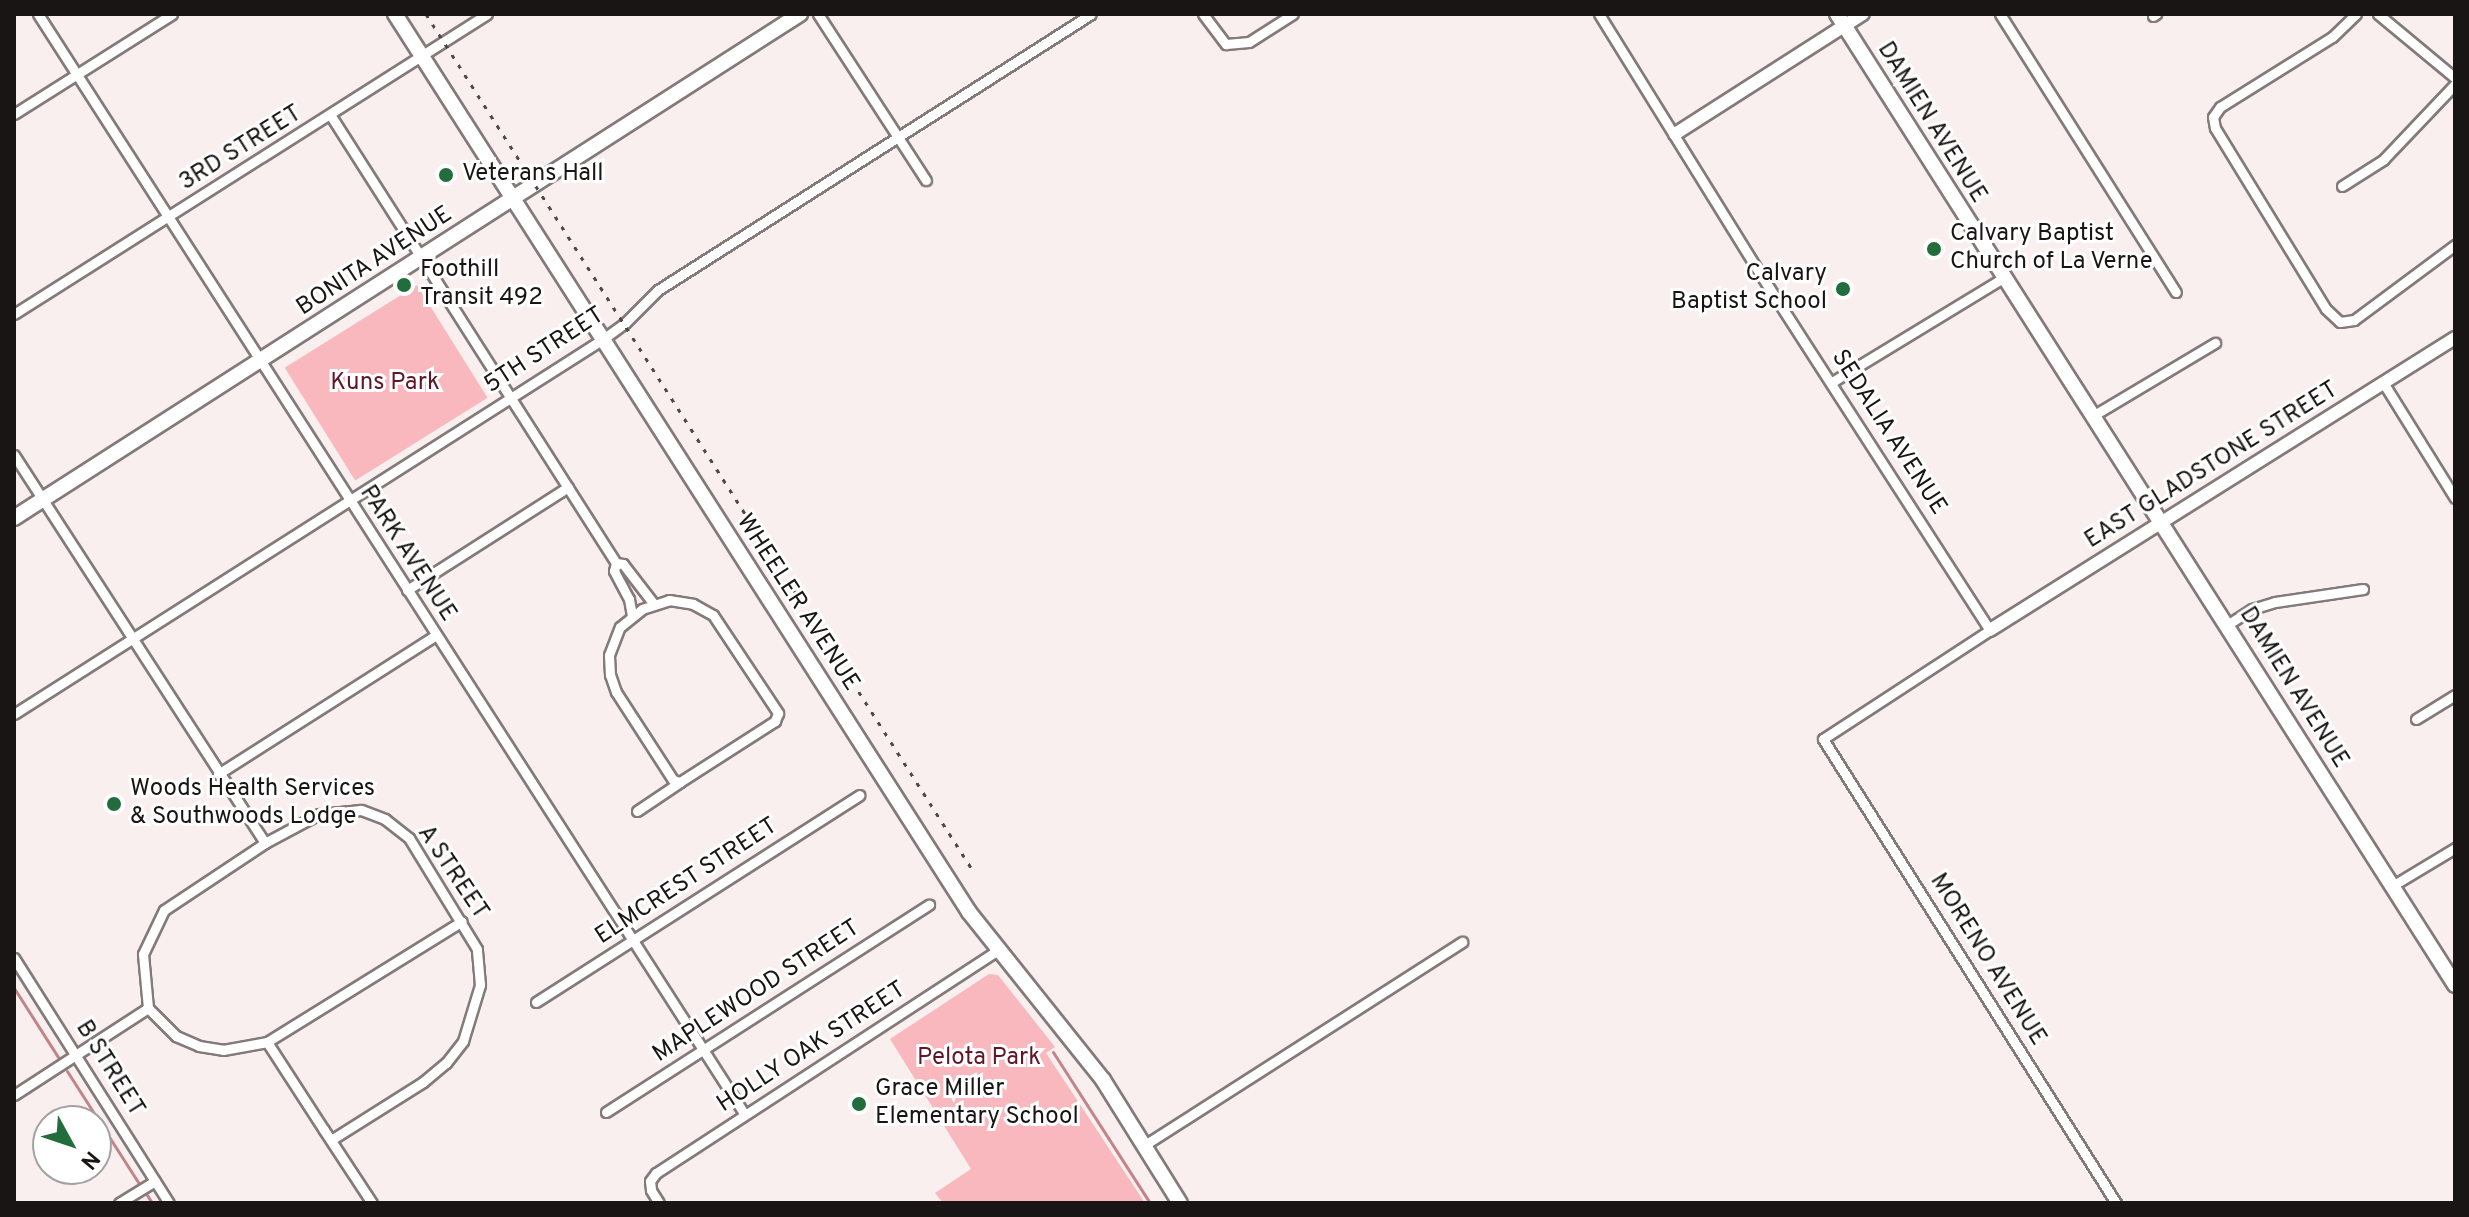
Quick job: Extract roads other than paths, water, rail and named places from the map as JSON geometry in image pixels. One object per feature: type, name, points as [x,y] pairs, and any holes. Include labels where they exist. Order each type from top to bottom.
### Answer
[{"type":"main road","name":"WHEELER AVENUE","points":[[395,14],[969,912],[997,951],[1068,1033],[1180,1203]]},
{"type":"main road","name":"BONITA AVENUE","points":[[14,518],[800,14]]},
{"type":"main road","name":"DAMIEN AVENUE","points":[[1841,20],[2455,985]]},
{"type":"street","name":"PARK AVENUE","points":[[38,14],[745,1115]]},
{"type":"street","points":[[14,114],[172,14]]},
{"type":"street","name":"3RD STREET","points":[[14,314],[331,116],[487,14]]},
{"type":"street","points":[[818,14],[926,180]]},
{"type":"street","name":"5TH STREET","points":[[14,714],[603,339],[625,323],[658,290],[1091,14]]},
{"type":"street","points":[[1203,14],[1226,44],[1249,42],[1293,14]]},
{"type":"street","points":[[1675,134],[1841,20],[1863,14]]},
{"type":"street","points":[[2000,14],[2176,292]]},
{"type":"street","points":[[2356,14],[2332,37],[2220,107],[2213,117],[2215,128],[2318,296],[2340,322],[2354,320],[2455,245]]},
{"type":"street","points":[[2378,14],[2455,78]]},
{"type":"street","name":"SEDALIA AVENUE","points":[[1604,16],[1759,272],[1990,630]]},
{"type":"street","points":[[2342,186],[2383,160],[2455,84]]},
{"type":"street","points":[[331,116],[616,563],[614,571],[629,599],[632,616]]},
{"type":"street","points":[[1832,382],[2003,278]]},
{"type":"street","name":"EAST GLADSTONE STREET","points":[[1990,630],[2455,338]]},
{"type":"street","points":[[2094,415],[2215,343]]},
{"type":"street","points":[[2384,384],[2455,498]]},
{"type":"street","points":[[14,455],[265,843]]},
{"type":"street","points":[[407,590],[568,487]]},
{"type":"street","points":[[616,563],[623,564],[653,603]]},
{"type":"street","points":[[2227,625],[2252,609],[2275,602],[2363,589]]},
{"type":"street","points":[[637,811],[775,721],[778,713],[713,615],[693,604],[669,600],[653,603],[632,616],[614,639],[609,655],[610,675],[616,692],[673,780],[680,782]]},
{"type":"street","name":"MORENO AVENUE","points":[[1990,630],[1823,739],[2116,1203]]},
{"type":"street","points":[[218,774],[435,636]]},
{"type":"street","points":[[2416,719],[2455,695]]},
{"type":"street","name":"ELMCREST STREET","points":[[536,1002],[860,795]]},
{"type":"street","name":"A STREET","points":[[148,1008],[143,954],[164,910],[265,843],[319,814],[361,810],[373,814],[409,838],[477,949],[481,969],[474,1014],[463,1041],[446,1063],[423,1082],[331,1140]]},
{"type":"street","points":[[2392,886],[2455,848]]},
{"type":"street","name":"MAPLEWOOD STREET","points":[[606,1112],[929,905]]},
{"type":"street","points":[[14,1095],[148,1008],[176,1036],[199,1046],[223,1050],[267,1042],[462,921]]},
{"type":"street","points":[[1143,1146],[1462,942]]},
{"type":"street","name":"HOLLY OAK STREET","points":[[659,1203],[650,1181],[656,1173],[997,951]]},
{"type":"street","name":"B STREET","points":[[14,958],[169,1203]]},
{"type":"street","points":[[267,1042],[372,1203]]},
{"type":"street","points":[[119,1203],[155,1181]]},
{"type":"waterway","points":[[14,988],[58,1057]]},
{"type":"waterway","points":[[1053,1052],[1150,1203]]},
{"type":"waterway","points":[[67,1071],[138,1182]]},
{"type":"waterway","points":[[147,1195],[152,1203]]},
{"type":"railway","points":[[426,14],[972,869]]},
{"type":"place","name":"Veterans Hall","points":[[446,175]]},
{"type":"place","name":"Calvary Baptist Church of La Verne","points":[[1934,249]]},
{"type":"place","name":"Foothill Transit 492","points":[[404,285]]},
{"type":"place","name":"Calvary Baptist School","points":[[1843,289]]},
{"type":"place","name":"Woods Health Services & Southwoods Lodge","points":[[114,804]]},
{"type":"place","name":"Grace Miller Elementary School","points":[[859,1104]]},
{"type":"park label","name":"Kuns Park","points":[[385,384]]},
{"type":"park label","name":"Pelota Park","points":[[979,1059]]}]
